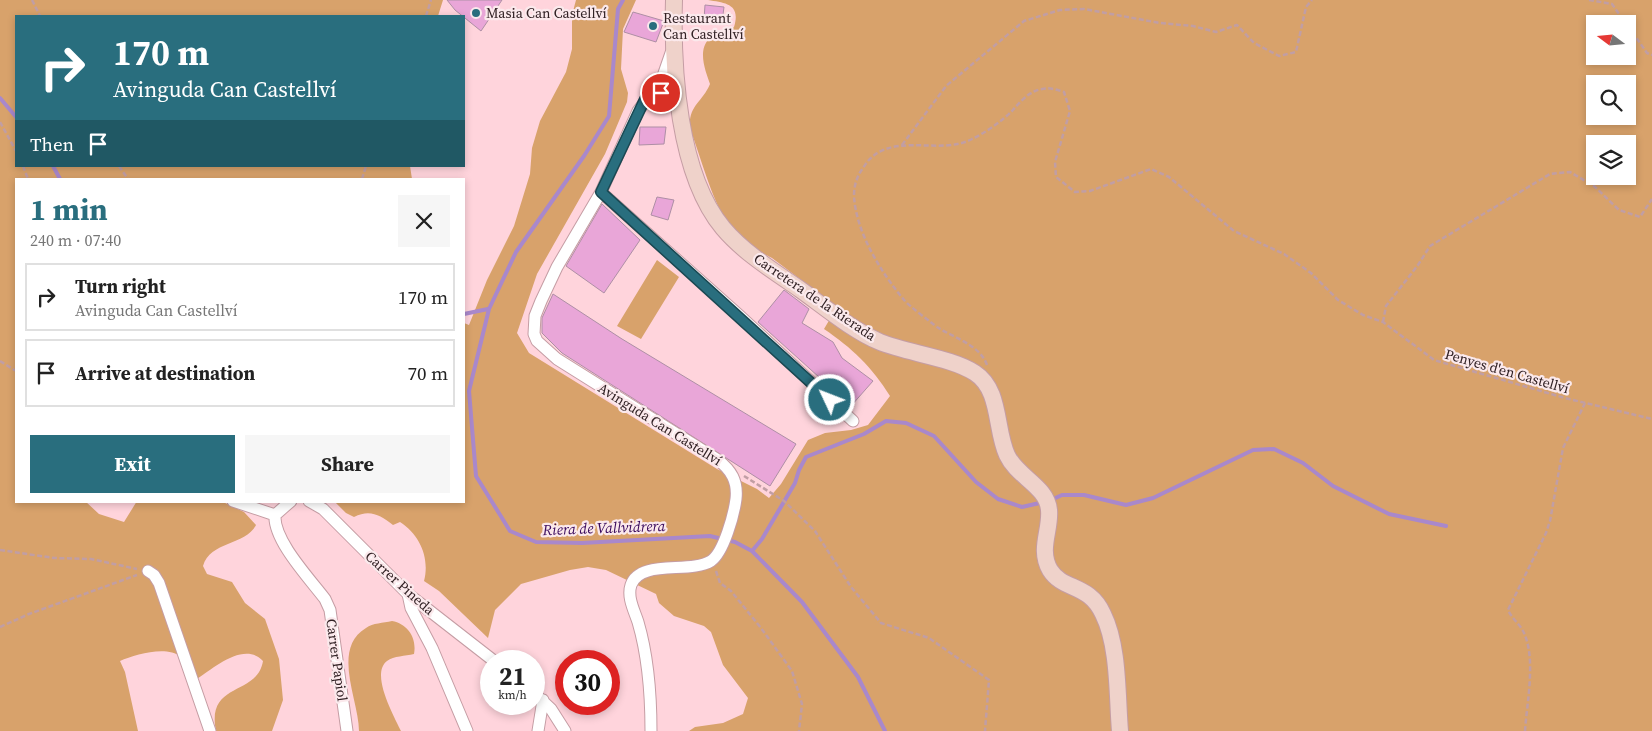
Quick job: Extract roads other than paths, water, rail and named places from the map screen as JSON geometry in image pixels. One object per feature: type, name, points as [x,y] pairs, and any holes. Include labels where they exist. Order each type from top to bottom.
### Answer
[{"type":"street","name":"Carretera de la Rierada","points":[[674,0],[672,49],[687,148],[697,179],[722,228],[774,272],[859,331],[881,342],[974,372],[987,384],[1006,454],[1015,470],[1046,502],[1045,545],[1050,569],[1056,578],[1092,596],[1104,614],[1112,642],[1120,731]]},
{"type":"street","name":"Avinguda Can Castellví","points":[[652,731],[644,647],[630,597],[631,584],[634,578],[647,571],[693,566],[711,561],[722,548],[736,489],[730,469],[557,359],[535,338],[535,316],[548,284],[601,192],[645,99],[656,87],[666,71],[672,49]]},
{"type":"street","points":[[656,87],[666,84],[677,90]]},
{"type":"street","points":[[645,99],[656,94],[677,90]]},
{"type":"street","points":[[601,192],[740,316],[853,421]]},
{"type":"street","points":[[239,503],[275,515],[289,503]]},
{"type":"street","name":"Carrer Pineda","points":[[312,503],[323,509],[408,594],[480,650]]},
{"type":"street","name":"Carrer Papiol","points":[[275,515],[274,524],[280,538],[325,599],[330,610],[347,731]]},
{"type":"street","points":[[148,571],[154,575],[159,583],[210,731]]},
{"type":"street","points":[[408,594],[411,608],[432,648],[467,731]]},
{"type":"street","points":[[545,704],[558,718],[565,731]]},
{"type":"street","points":[[538,715],[538,731]]},
{"type":"waterway","name":"Riera de Vallvidrera","points":[[623,0],[618,9],[609,116],[584,156],[516,252],[489,309],[469,391],[476,476],[510,531],[536,542],[582,543],[710,536],[735,542],[752,551],[802,602],[858,677],[885,731]]},
{"type":"waterway","points":[[0,98],[15,116]]},
{"type":"waterway","points":[[54,167],[59,178]]},
{"type":"waterway","points":[[465,314],[488,309]]},
{"type":"waterway","points":[[752,551],[762,539],[795,483],[806,457],[864,434],[886,421],[906,423],[934,436],[976,482],[998,499],[1022,507],[1044,502]]},
{"type":"waterway","points":[[1051,500],[1062,495],[1084,495],[1126,505],[1153,498],[1253,450],[1274,449],[1303,463],[1333,486],[1389,514],[1446,526]]},
{"type":"place","name":"Masia Can Castellví","points":[[476,13]]},
{"type":"place","name":"Restaurant Can Castellví","points":[[653,26]]}]
